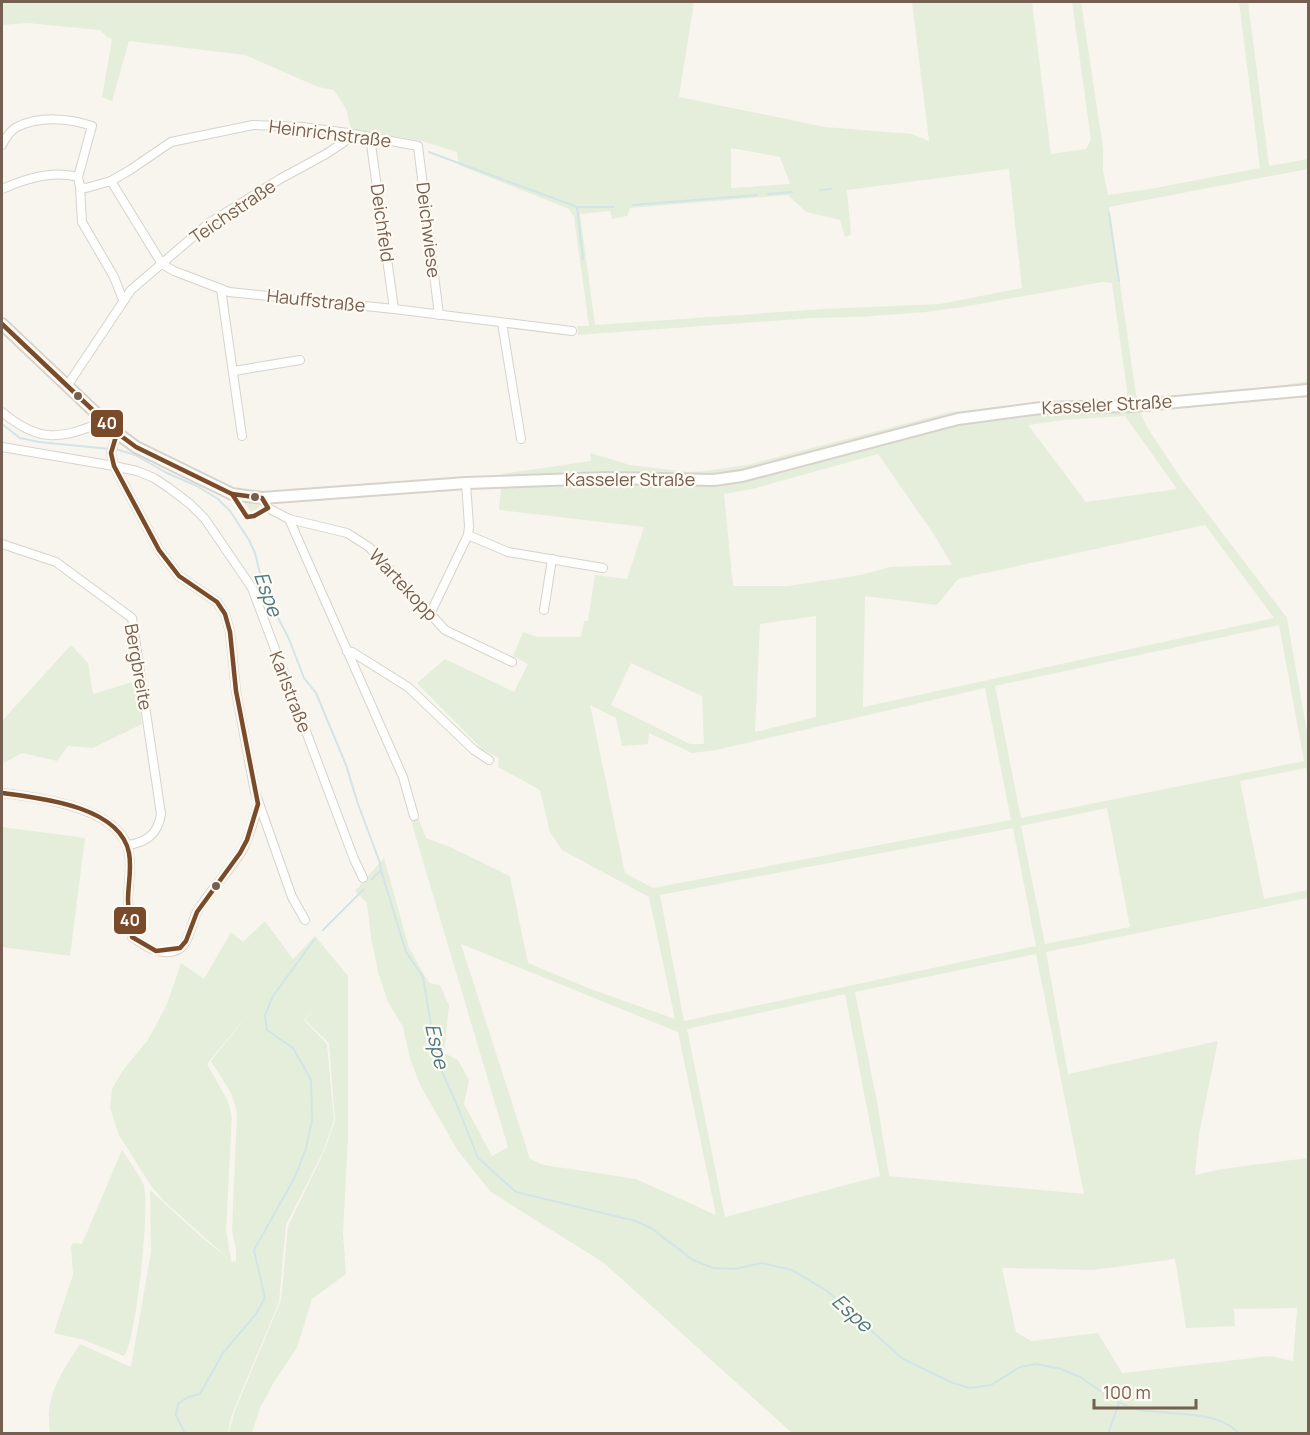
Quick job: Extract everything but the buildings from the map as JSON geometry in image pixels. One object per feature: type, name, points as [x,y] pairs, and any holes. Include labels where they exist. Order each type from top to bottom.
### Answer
[{"type":"street","points":[[2,145],[15,128],[38,121],[72,119],[92,126],[78,177],[82,222],[114,277],[123,300]]},
{"type":"street","name":"Heinrichstraße","points":[[80,187],[86,188],[111,181],[130,171],[171,141],[253,125],[294,126],[418,146]]},
{"type":"street","name":"Teichstraße","points":[[67,386],[131,290],[209,223],[280,179],[326,154],[344,142],[348,133]]},
{"type":"street","name":"Deichfeld","points":[[370,137],[394,309]]},
{"type":"street","name":"Deichwiese","points":[[418,146],[439,315]]},
{"type":"street","points":[[2,189],[29,178],[70,175],[78,177]]},
{"type":"street","points":[[111,181],[162,264]]},
{"type":"street","name":"Hauffstraße","points":[[162,264],[174,271],[229,292],[394,309],[572,332]]},
{"type":"street","points":[[221,289],[242,436]]},
{"type":"street","points":[[502,323],[521,439]]},
{"type":"street","name":"Kasseler Straße","points":[[2,324],[105,422],[136,447],[232,494],[262,498],[466,483],[606,478],[714,480],[742,476],[958,419],[1041,408],[1132,406],[1308,390]]},
{"type":"street","points":[[234,370],[300,360]]},
{"type":"street","points":[[2,412],[25,429],[57,437],[105,422]]},
{"type":"street","points":[[117,433],[112,449],[114,465],[159,550],[179,576],[217,602],[225,614],[230,632],[236,691],[258,804],[292,897],[305,920]]},
{"type":"street","name":"Karlstraße","points":[[2,447],[114,465],[154,478],[190,504],[205,519],[252,588],[341,826],[363,878]]},
{"type":"street","points":[[430,614],[468,535],[466,483]]},
{"type":"street","points":[[262,498],[267,508],[289,519],[403,777],[414,816]]},
{"type":"street","name":"Wartekopp","points":[[289,519],[347,533],[369,547],[445,630],[512,662]]},
{"type":"street","points":[[468,535],[508,552],[603,568]]},
{"type":"street","name":"Bergbreite","points":[[2,544],[56,562],[132,618],[161,814],[156,831],[148,839],[139,844],[127,845]]},
{"type":"street","points":[[544,610],[552,559]]},
{"type":"street","points":[[347,651],[408,687],[474,750],[489,760]]},
{"type":"street","points":[[2,793],[37,797],[74,807],[106,820],[115,827],[127,845],[128,901],[132,937],[156,951],[180,948],[186,941],[197,912],[247,840],[258,804]]},
{"type":"green space","points":[[2,2],[694,2],[679,97],[825,127],[912,134],[929,141],[912,2],[1032,2],[1051,154],[1086,149],[1091,140],[1072,2],[1081,2],[1108,195],[1260,168],[1239,2],[1248,2],[1269,166],[1308,159],[1308,169],[1109,207],[1136,395],[1139,399],[1308,381],[1308,397],[1140,412],[1147,427],[1183,481],[1287,618],[1308,738],[1308,777],[1306,768],[1240,781],[1264,899],[1308,890],[1308,898],[1046,952],[1068,1074],[1218,1041],[1199,1134],[1195,1175],[1222,1169],[1308,1158],[1307,1433],[792,1433],[604,1263],[491,1192],[458,1151],[420,1085],[410,1058],[403,1027],[388,1002],[378,972],[367,903],[355,891],[384,858],[409,948],[429,983],[440,985],[449,1006],[444,1053],[458,1060],[469,1080],[464,1104],[492,1156],[508,1147],[409,814],[416,813],[426,838],[510,876],[528,963],[588,988],[675,1019],[649,897],[562,850],[550,832],[540,790],[498,767],[499,758],[482,749],[417,683],[445,659],[514,692],[528,664],[513,656],[523,632],[538,637],[581,637],[584,621],[588,621],[595,575],[627,579],[644,527],[499,510],[502,474],[591,461],[590,453],[630,465],[688,472],[705,471],[747,465],[950,412],[1038,403],[1124,401],[1127,398],[1127,390],[1112,283],[1102,282],[926,312],[578,335],[577,326],[589,326],[574,217],[569,209],[459,165],[457,152],[422,141],[351,129],[346,109],[334,90],[318,87],[245,55],[129,41],[112,101],[102,97],[112,39],[100,30],[27,23],[2,25]],"holes":[[[731,148],[780,157],[790,184],[731,188]],[[1009,169],[1022,288],[940,304],[823,309],[595,325],[580,214],[610,211],[612,219],[627,216],[630,208],[788,195],[806,212],[840,220],[845,237],[851,235],[847,190]],[[1125,416],[1177,489],[1086,502],[1028,425]],[[878,454],[933,533],[952,565],[890,567],[861,575],[788,586],[733,586],[724,494],[752,489]],[[1205,525],[1274,618],[863,707],[865,596],[937,605],[958,579]],[[816,616],[816,717],[755,732],[760,624]],[[1279,625],[1304,761],[1021,818],[995,686]],[[631,663],[702,696],[704,744],[690,744],[611,705]],[[985,688],[1011,820],[653,888],[625,873],[590,705],[616,718],[622,746],[648,744],[649,733],[692,753],[716,750]],[[1107,808],[1130,927],[1045,944],[1021,826]],[[1013,828],[1036,946],[684,1021],[660,895]],[[461,944],[678,1032],[716,1215],[636,1179],[544,1165],[530,1159]],[[1036,954],[1084,1194],[889,1176],[855,992]],[[845,994],[880,1176],[725,1217],[687,1029]],[[1175,1259],[1186,1328],[1235,1326],[1234,1309],[1297,1308],[1293,1361],[1270,1356],[1122,1373],[1098,1333],[1031,1341],[1016,1332],[1002,1268],[1092,1270]]]},
{"type":"green space","points":[[241,498],[264,508],[251,512]]},
{"type":"green space","points":[[71,645],[88,663],[93,694],[136,681],[142,724],[93,748],[68,746],[57,761],[22,753],[2,764],[2,721]]},
{"type":"green space","points":[[2,827],[85,838],[70,956],[2,947]]},
{"type":"green space","points":[[265,921],[293,959],[315,936],[348,976],[348,1138],[343,1233],[346,1274],[312,1299],[297,1348],[260,1408],[252,1433],[229,1433],[234,1413],[281,1300],[288,1226],[324,1152],[335,1120],[329,1043],[305,1020],[315,1008],[304,1020],[327,1044],[334,1120],[323,1152],[286,1225],[279,1302],[231,1417],[228,1433],[50,1433],[49,1408],[52,1397],[61,1375],[80,1344],[131,1367],[151,1252],[150,1190],[231,1261],[165,1202],[151,1186],[119,1135],[110,1108],[112,1089],[123,1070],[148,1040],[167,1004],[181,963],[204,979],[231,932],[243,942]],"holes":[[[249,1013],[211,1061],[231,1093],[237,1112],[232,1231],[236,1262],[231,1261],[226,1229],[232,1117],[228,1101],[207,1064]]]},
{"type":"green space","points":[[122,1150],[142,1181],[145,1199],[137,1302],[129,1346],[124,1356],[84,1340],[54,1333],[73,1275],[71,1247],[73,1243],[82,1244]]},
{"type":"waterway","points":[[429,152],[577,207],[614,207]]},
{"type":"waterway","points":[[820,190],[831,189]]},
{"type":"waterway","points":[[768,194],[792,192]]},
{"type":"waterway","points":[[633,205],[757,195]]},
{"type":"waterway","points":[[577,207],[583,259]]},
{"type":"waterway","points":[[1109,213],[1119,281]]},
{"type":"waterway","name":"Espe","points":[[2,424],[20,438],[110,449]]},
{"type":"waterway","name":"Espe","points":[[116,449],[135,455],[218,499],[230,511],[249,540],[255,553],[264,590],[289,639],[304,678],[316,693],[346,765],[380,863],[406,952],[423,977],[437,1060],[478,1158],[516,1192],[636,1221],[651,1228],[693,1260],[713,1268],[735,1269],[762,1263],[792,1270],[827,1291],[903,1359],[953,1383],[970,1388],[991,1385],[1020,1367],[1037,1364],[1061,1369],[1080,1377],[1105,1394]]},
{"type":"waterway","points":[[372,879],[381,870]]},
{"type":"waterway","points":[[323,930],[364,889]]},
{"type":"waterway","points":[[185,1434],[176,1415],[178,1404],[188,1397],[200,1394],[223,1353],[256,1314],[265,1298],[254,1250],[295,1177],[306,1148],[312,1121],[311,1080],[293,1048],[267,1030],[265,1015],[273,996],[314,940]]},
{"type":"waterway","name":"Espe","points":[[1110,1397],[1140,1410],[1207,1417],[1231,1426],[1239,1434]]},
{"type":"waterway","points":[[1108,1434],[1119,1403]]},
{"type":"transit line","name":"40","points":[[2,324],[117,433],[136,447],[232,494]]},
{"type":"transit line","name":"40","points":[[2,793],[76,807],[111,824],[123,837],[129,853],[128,905],[132,937],[156,951],[180,948],[186,941],[197,912],[247,840],[258,804],[236,691],[230,632],[225,614],[217,602],[179,576],[159,550],[114,466],[111,453],[117,433]]},
{"type":"transit line","name":"40","points":[[232,494],[262,498],[268,508],[254,516],[247,517],[232,494]]}]
